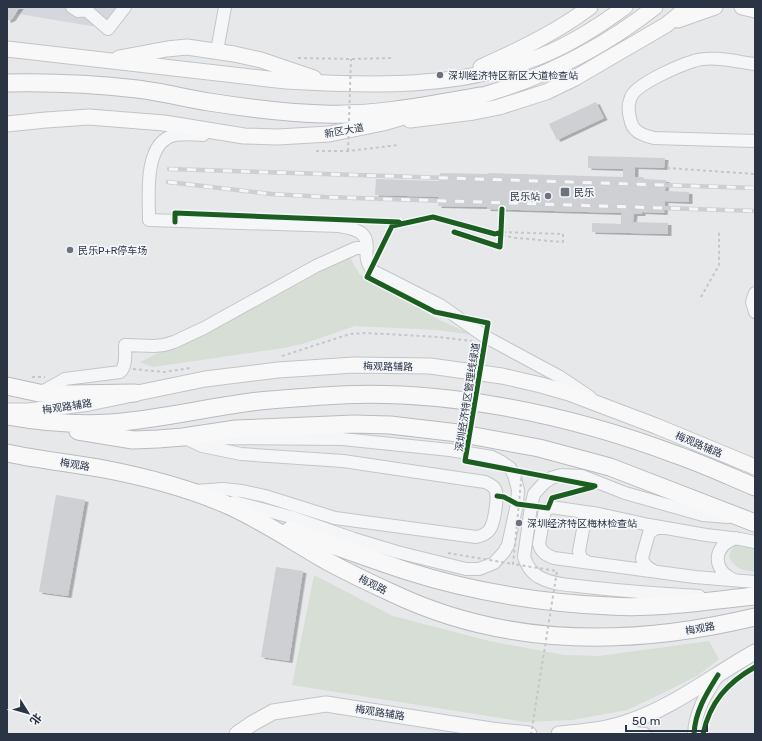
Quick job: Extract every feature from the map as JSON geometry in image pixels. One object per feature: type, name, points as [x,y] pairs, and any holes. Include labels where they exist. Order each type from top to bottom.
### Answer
[{"type":"highway","points":[[7,83],[45,82],[138,90],[237,106],[325,114],[399,109],[480,96]]},
{"type":"highway","points":[[7,386],[39,393],[135,393]]},
{"type":"highway","points":[[11,415],[78,424],[109,423],[139,420],[251,402],[325,396],[362,394],[442,398],[552,417],[605,432],[678,455],[755,487]]},
{"type":"highway","points":[[11,415],[98,435],[133,440],[183,438],[236,429],[347,424],[390,425],[458,433],[539,448],[610,467],[747,521]]},
{"type":"highway","name":"梅观路","points":[[7,453],[104,469],[169,484],[192,491],[226,504],[252,517],[327,561],[394,594],[438,611],[487,626],[550,636],[606,638],[669,633],[736,622],[755,617]]},
{"type":"highway","points":[[252,517],[408,571],[462,586],[541,601],[611,606],[640,606],[755,596]]},
{"type":"main road","points":[[438,82],[475,70],[506,56],[538,40],[576,18],[590,7]]},
{"type":"main road","points":[[7,49],[286,81],[332,84],[438,82],[512,67],[542,56],[574,40],[625,7]]},
{"type":"main road","name":"新区大道","points":[[7,124],[89,117],[164,123],[244,136],[278,137],[308,136],[358,129],[480,96],[511,86],[578,57],[615,36],[656,7]]},
{"type":"main road","points":[[666,25],[688,7]]},
{"type":"main road","points":[[383,123],[474,112],[499,107],[546,92],[575,78],[666,25],[715,7]]},
{"type":"main road","points":[[742,7],[755,10]]},
{"type":"main road","points":[[96,60],[187,47],[217,51],[261,60],[332,84]]},
{"type":"main road","name":"梅观路辅路","points":[[11,415],[29,411],[89,403],[205,380],[278,370],[354,365],[430,366],[515,378],[541,385],[598,404],[656,426],[755,467]]},
{"type":"main road","points":[[559,734],[624,724],[648,714],[682,697],[755,652]]},
{"type":"main road","name":"梅观路辅路","points":[[237,734],[273,712],[326,704],[491,730],[530,734]]},
{"type":"street","points":[[72,7],[78,11],[87,8],[108,29],[125,7]]},
{"type":"street","points":[[217,51],[224,7]]},
{"type":"street","points":[[755,64],[717,59],[695,60],[654,78],[631,96],[629,105],[630,121],[634,128],[642,135],[654,138],[755,141]]},
{"type":"street","points":[[244,136],[182,134],[170,136],[162,141],[158,146],[151,163],[149,220],[339,226],[356,230],[362,234],[367,241],[366,257],[368,266],[373,271],[440,305],[484,336],[560,377],[582,391],[598,404]]},
{"type":"street","points":[[39,393],[65,379],[120,372],[124,369],[125,365],[126,344],[154,346],[174,342],[204,328],[316,266],[356,248],[367,248]]},
{"type":"street","points":[[755,293],[752,302],[755,312]]},
{"type":"street","points":[[183,438],[202,446],[241,454],[343,461],[485,482],[492,485],[496,490],[497,496],[493,523],[484,535],[476,537],[335,518],[265,496],[242,491],[223,489],[192,491]]},
{"type":"street","points":[[183,438],[342,439],[450,450],[492,457],[500,461],[510,468],[514,475],[518,490],[511,536],[504,552],[494,563],[486,567],[472,569],[397,552],[291,517],[192,491]]},
{"type":"street","points":[[728,598],[644,593],[585,587],[555,583],[539,578],[527,565],[524,557],[531,506],[534,494],[544,483],[551,478],[562,474],[571,474],[582,476],[625,492],[703,515],[747,521]]},
{"type":"street","points":[[755,542],[736,538],[722,538],[599,514],[551,507],[545,511],[539,544],[543,552],[554,558],[735,581],[755,582]]},
{"type":"street","points":[[587,562],[581,558],[578,551],[584,524],[590,516],[599,514]]},
{"type":"street","points":[[655,571],[646,566],[642,558],[647,537],[652,530],[656,528],[666,528]]},
{"type":"street","points":[[735,581],[722,572],[718,566],[718,558],[719,552],[723,545],[736,538]]},
{"type":"street","points":[[694,734],[697,714],[718,675]]},
{"type":"street","points":[[598,729],[645,734]]},
{"type":"path","points":[[295,58],[391,58]]},
{"type":"path","points":[[348,151],[351,59]]},
{"type":"path","points":[[316,151],[348,151],[399,145]]},
{"type":"path","points":[[667,168],[755,174]]},
{"type":"path","points":[[500,240],[501,225]]},
{"type":"path","points":[[461,228],[454,227],[495,234],[501,232],[563,234],[562,242],[516,238],[461,228]]},
{"type":"path","points":[[701,296],[719,265],[719,232]]},
{"type":"path","points":[[281,356],[350,334],[366,333],[439,337],[477,342]]},
{"type":"path","points":[[133,369],[164,372],[190,368]]},
{"type":"path","points":[[515,470],[529,473]]},
{"type":"path","points":[[513,564],[522,472]]},
{"type":"path","points":[[497,496],[504,496],[517,504],[531,506]]},
{"type":"path","points":[[448,553],[557,571],[530,734]]},
{"type":"shaded area","points":[[7,7],[132,7],[116,25],[91,26],[7,12]]},
{"type":"shaded area","points":[[350,257],[359,274],[439,320],[474,335],[437,330],[355,326],[306,343],[284,348],[153,367],[140,362]]},
{"type":"shaded area","points":[[739,543],[755,546],[755,572],[740,568],[734,564],[729,557],[732,549]]},
{"type":"shaded area","points":[[314,575],[393,616],[489,641],[564,655],[599,656],[709,641],[719,659],[697,676],[627,710],[572,720],[525,722],[292,685]]},
{"type":"building","points":[[7,7],[20,7],[12,19],[7,21]]},
{"type":"building","points":[[596,102],[604,118],[557,140],[549,124]]},
{"type":"building","name":"民乐站","points":[[588,156],[665,158],[664,168],[635,167],[635,177],[644,177],[643,179],[666,180],[665,191],[689,192],[689,202],[665,201],[664,213],[642,212],[642,214],[634,214],[633,222],[668,223],[668,234],[592,232],[592,223],[621,224],[621,213],[438,206],[439,197],[375,195],[376,179],[439,181],[440,173],[623,177],[623,169],[588,168]]},
{"type":"building","points":[[56,495],[85,500],[68,596],[39,592]]},
{"type":"building","points":[[276,567],[303,571],[289,661],[261,657]]},
{"type":"railway","points":[[169,169],[755,188]]},
{"type":"railway","points":[[168,182],[271,194],[325,197],[755,211]]},
{"type":"cycle path","name":"深圳经济特区管理线绿道","points":[[502,209],[501,232],[495,234],[433,217],[392,226],[367,277],[435,312],[488,323],[465,461],[595,486]]},
{"type":"cycle path","points":[[175,222],[175,213],[399,222]]},
{"type":"cycle path","points":[[454,232],[500,247],[501,232]]},
{"type":"cycle path","points":[[497,496],[504,497],[517,504],[548,508],[552,498],[593,487]]},
{"type":"cycle path","points":[[703,734],[710,712],[721,694],[736,680],[755,667]]},
{"type":"cycle path","points":[[694,734],[696,718],[705,696],[718,675]]},
{"type":"place","name":"深圳经济特区新区大道检查站","points":[[440,75]]},
{"type":"place","name":"民乐","points":[[565,192]]},
{"type":"place","name":"民乐站","points":[[548,196]]},
{"type":"place","name":"民乐P+R停车场","points":[[70,250]]},
{"type":"place","name":"深圳经济特区梅林检查站","points":[[519,523]]}]
